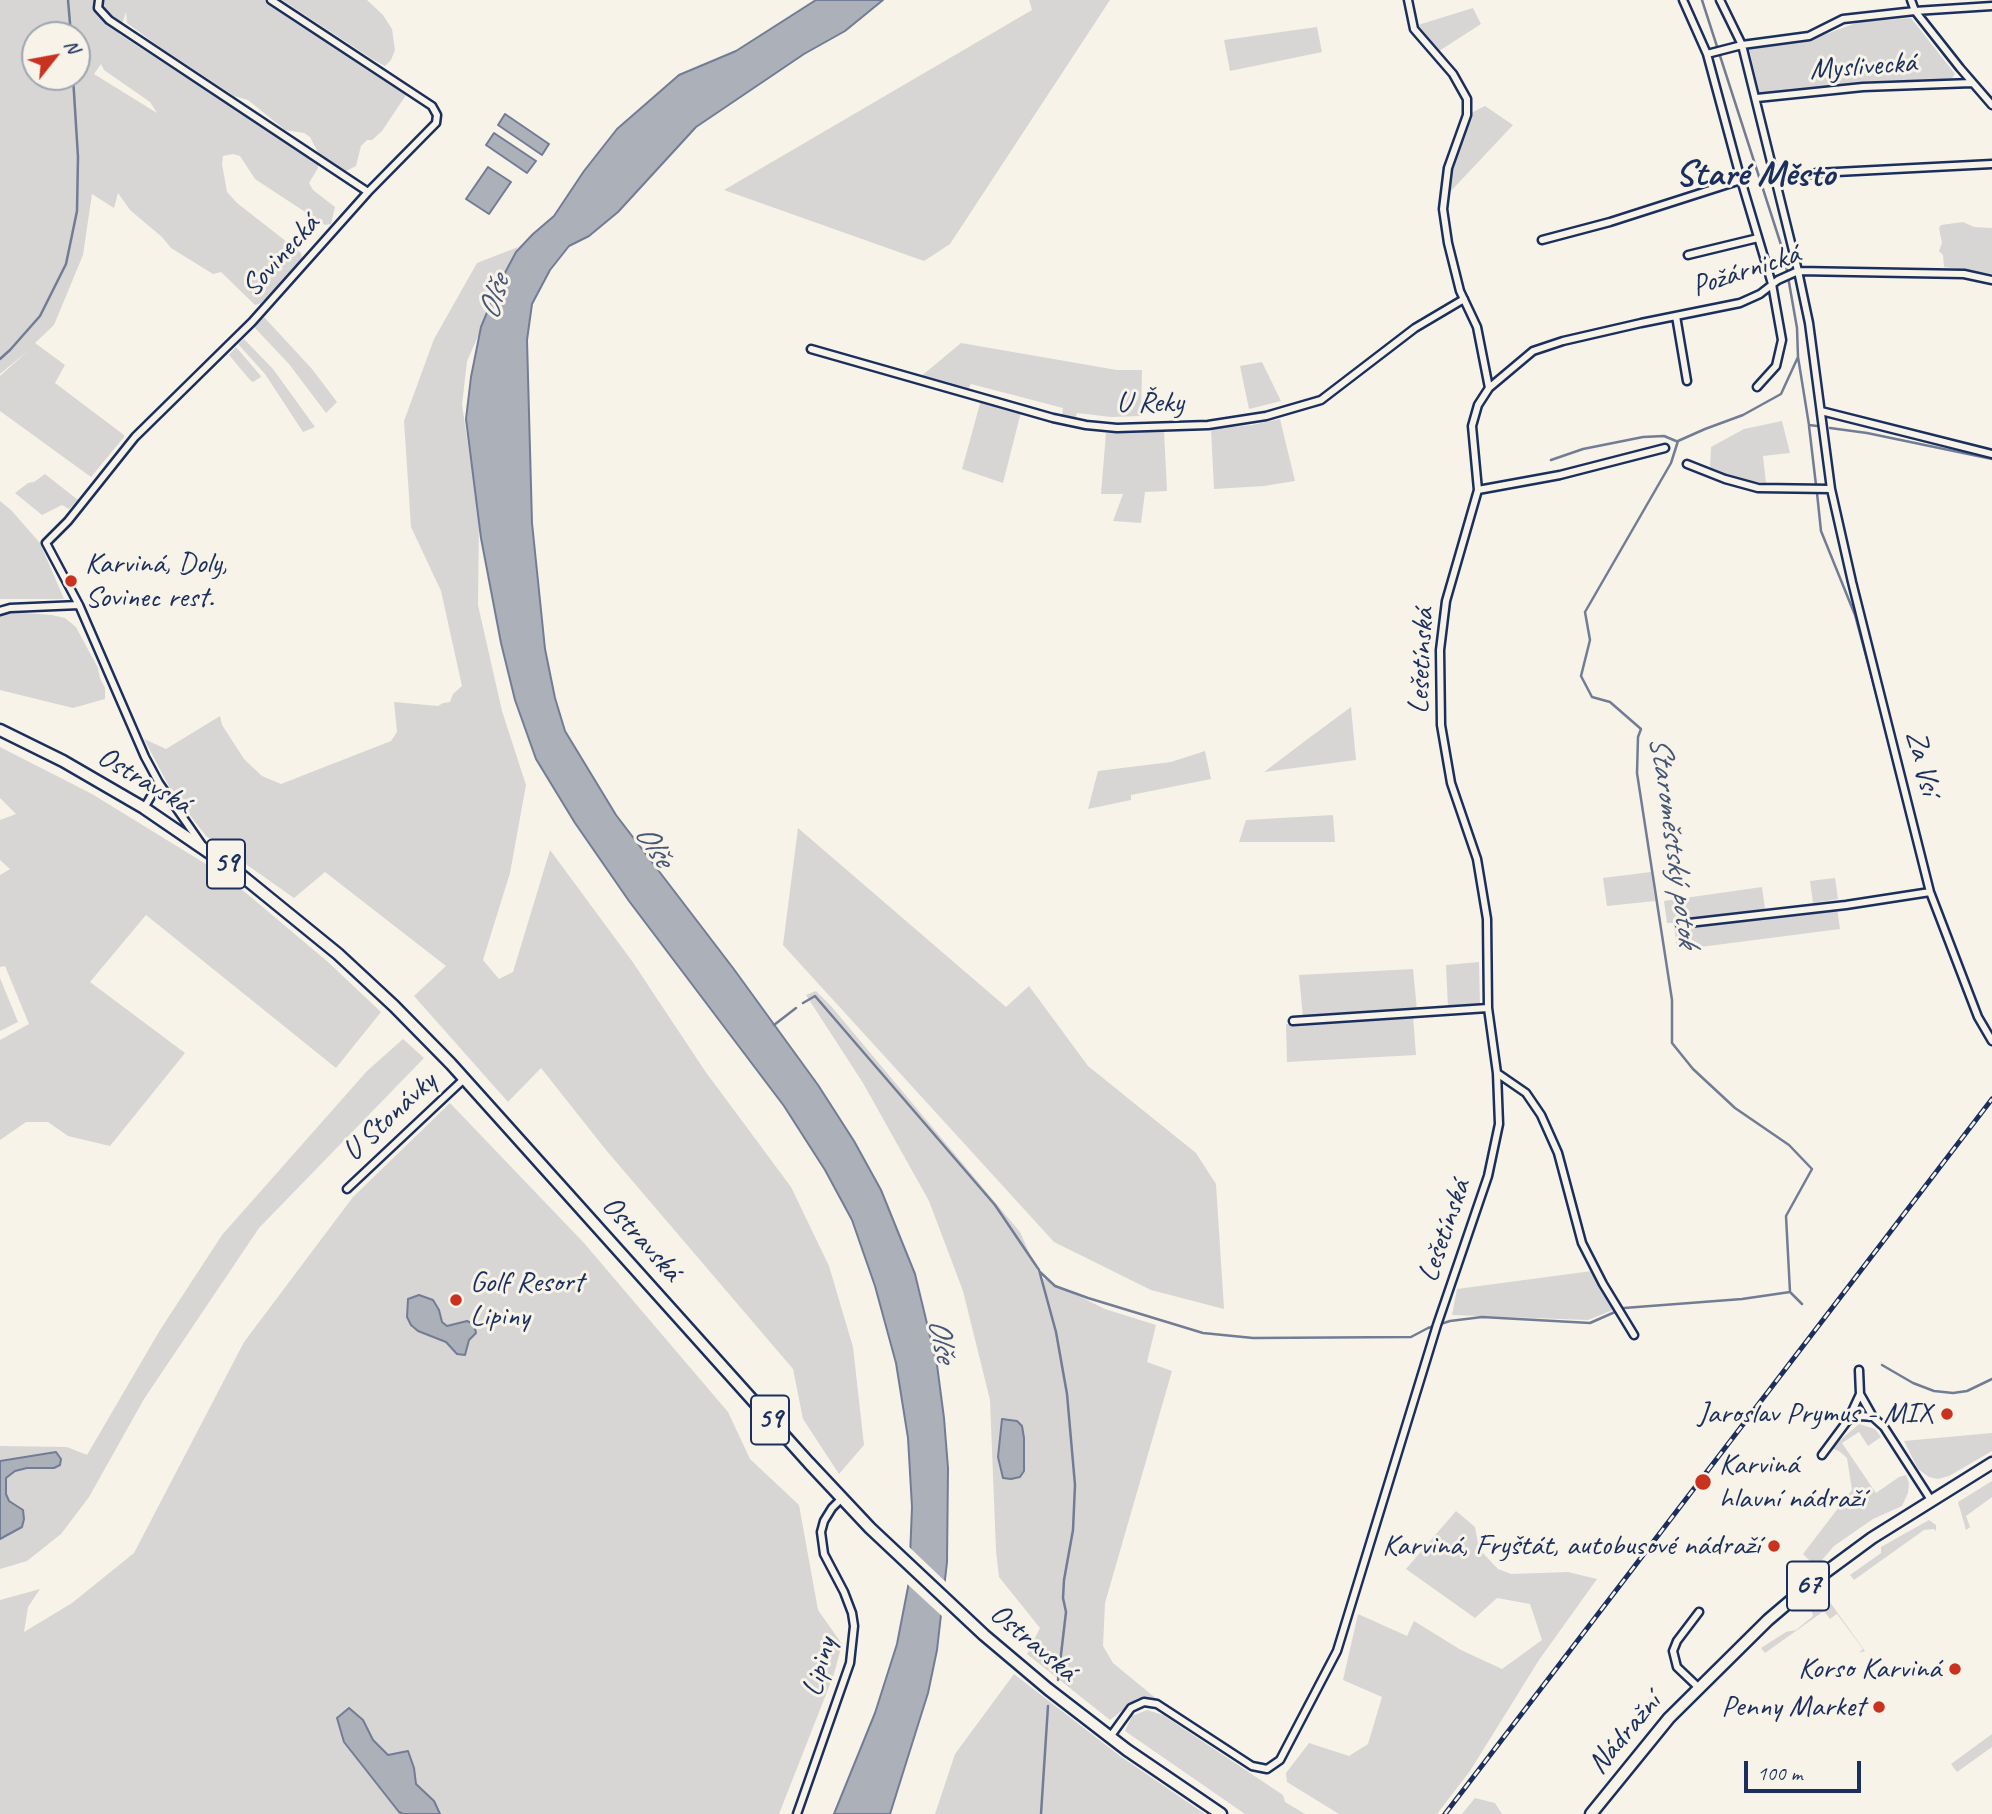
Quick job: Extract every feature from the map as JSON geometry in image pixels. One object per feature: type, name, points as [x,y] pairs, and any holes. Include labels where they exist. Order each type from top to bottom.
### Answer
[{"type":"main road","name":"Ostravská","points":[[0,730],[63,761],[144,808],[204,848],[318,937],[451,1064],[870,1528],[984,1635],[1110,1737],[1221,1814]]},
{"type":"main road","name":"Nádražní","points":[[1591,1814],[1669,1718],[1698,1687],[1815,1580],[1872,1538],[1992,1464]]},
{"type":"main road","name":"67","points":[[1601,1814],[1607,1793]]},
{"type":"street","points":[[99,0],[98,8],[109,20],[368,192],[436,123],[437,115],[432,106],[271,0]]},
{"type":"street","points":[[1408,0],[1414,29],[1453,74],[1466,99],[1467,115],[1448,168],[1443,209],[1448,243],[1464,299],[1477,327],[1489,388]]},
{"type":"street","points":[[1683,0],[1714,53],[1741,180],[1772,284],[1782,340],[1776,366],[1757,387]]},
{"type":"street","name":"Za Vsí","points":[[1720,0],[1742,46],[1757,98],[1798,271],[1809,323],[1831,489],[1930,892],[1978,1017],[1992,1041]]},
{"type":"street","name":"Myslivecká","points":[[1911,0],[1915,11],[1992,105]]},
{"type":"street","points":[[1915,11],[1992,6]]},
{"type":"street","name":"Myslivecká","points":[[1714,53],[1809,36],[1843,19],[1915,11]]},
{"type":"street","name":"Myslivecká","points":[[1757,98],[1863,87],[1972,83]]},
{"type":"street","points":[[1775,181],[1817,173],[1992,164]]},
{"type":"street","points":[[1542,240],[1611,222],[1741,180]]},
{"type":"street","name":"Sovinecká","points":[[204,848],[159,783],[145,757],[79,605],[46,543],[68,521],[135,437],[252,322],[368,192]]},
{"type":"street","points":[[1688,255],[1758,238]]},
{"type":"street","name":"Požárnická","points":[[1489,388],[1533,351],[1563,341],[1740,303],[1798,271],[1964,274],[1992,280]]},
{"type":"street","name":"U Řeky","points":[[811,349],[1052,418],[1086,425],[1117,428],[1208,425],[1266,416],[1321,400],[1415,328],[1464,299]]},
{"type":"street","points":[[1676,316],[1687,381]]},
{"type":"street","name":"Lešetínská","points":[[1110,1737],[1131,1708],[1144,1702],[1157,1704],[1252,1766],[1267,1769],[1280,1760],[1338,1651],[1437,1325],[1488,1176],[1499,1124],[1497,1073],[1488,1008],[1486,919],[1477,859],[1451,783],[1441,725],[1440,650],[1446,601],[1478,491],[1472,426],[1478,405],[1489,388]]},
{"type":"street","points":[[1821,411],[1992,454]]},
{"type":"street","points":[[1478,491],[1560,475],[1665,448]]},
{"type":"street","points":[[1688,464],[1725,480],[1758,488],[1831,489]]},
{"type":"street","points":[[0,611],[10,608],[79,605]]},
{"type":"street","points":[[144,808],[159,783]]},
{"type":"street","points":[[1680,924],[1930,892]]},
{"type":"street","points":[[1293,1021],[1488,1008]]},
{"type":"street","points":[[1497,1073],[1526,1093],[1541,1115],[1558,1153],[1582,1243],[1634,1335]]},
{"type":"street","name":"U Stonávky","points":[[347,1189],[464,1079]]},
{"type":"street","points":[[1859,1370],[1860,1394],[1931,1500]]},
{"type":"street","points":[[1822,1455],[1848,1420],[1860,1394]]},
{"type":"street","points":[[1848,1420],[1861,1416],[1873,1417]]},
{"type":"street","name":"Lipiny","points":[[797,1814],[850,1663],[854,1626],[852,1613],[845,1591],[824,1554],[821,1532],[832,1508],[842,1498]]},
{"type":"street","name":"Nádražní","points":[[1698,1687],[1677,1667],[1673,1651],[1677,1641],[1699,1612]]},
{"type":"shaded area","points":[[0,0],[264,0],[405,92],[406,95],[382,131],[361,146],[356,166],[346,171],[319,154],[310,137],[304,133],[285,130],[248,100],[234,96],[157,45],[127,23],[126,12],[119,34],[318,163],[309,183],[313,190],[335,207],[331,224],[325,225],[255,179],[240,156],[223,156],[227,192],[237,203],[301,253],[302,259],[261,303],[255,305],[221,272],[213,274],[171,248],[130,210],[118,193],[114,208],[92,194],[83,255],[54,325],[35,343],[65,365],[55,383],[124,435],[91,477],[0,411],[0,376],[30,349],[0,374]],"holes":[[[101,64],[104,70],[150,102],[157,113],[94,74]]]},
{"type":"shaded area","points":[[282,0],[367,0],[383,15],[392,29],[395,50],[391,60],[385,66],[372,59]]},
{"type":"shaded area","points":[[1029,0],[1110,0],[950,244],[924,261],[724,190],[1032,10]]},
{"type":"shaded area","points":[[1473,8],[1481,24],[1439,51],[1418,25]]},
{"type":"shaded area","points":[[1911,18],[1955,74],[1950,81],[1839,86],[1760,95],[1749,49],[1815,38],[1859,22]]},
{"type":"shaded area","points":[[1317,27],[1322,52],[1230,71],[1224,40]]},
{"type":"shaded area","points":[[1485,106],[1513,125],[1450,192],[1453,164],[1471,113]]},
{"type":"shaded area","points":[[1963,222],[1974,227],[1992,228],[1992,274],[1944,267],[1943,255],[1939,251],[1942,243],[1939,228],[1941,225]]},
{"type":"shaded area","points":[[518,247],[467,361],[462,405],[479,517],[478,605],[502,711],[526,785],[510,873],[483,960],[499,979],[513,972],[550,850],[632,961],[705,1071],[791,1187],[829,1266],[853,1347],[864,1445],[839,1474],[803,1419],[793,1369],[606,1150],[541,1068],[508,1102],[414,996],[446,966],[325,872],[294,898],[206,836],[172,792],[144,739],[166,749],[220,716],[222,725],[244,759],[262,776],[281,784],[391,741],[397,732],[394,702],[438,706],[450,702],[453,694],[462,686],[441,591],[411,527],[404,421],[434,339],[477,263]]},
{"type":"shaded area","points":[[264,317],[312,369],[337,402],[326,413],[289,364],[254,327]]},
{"type":"shaded area","points":[[244,339],[273,369],[315,427],[303,432],[265,374],[238,344]]},
{"type":"shaded area","points":[[961,343],[1117,370],[1142,370],[1141,416],[1111,417],[1077,413],[1075,419],[1062,416],[1063,408],[971,384],[967,391],[919,378]]},
{"type":"shaded area","points":[[236,347],[261,377],[253,382],[250,380],[229,355]]},
{"type":"shaded area","points":[[1262,362],[1281,401],[1249,409],[1240,366]]},
{"type":"shaded area","points":[[981,400],[1021,412],[1003,483],[962,469]]},
{"type":"shaded area","points":[[1280,419],[1295,481],[1214,489],[1211,429]]},
{"type":"shaded area","points":[[1782,421],[1790,453],[1763,456],[1766,483],[1728,478],[1710,470],[1711,447],[1744,429]]},
{"type":"shaded area","points":[[1164,431],[1167,491],[1145,492],[1141,523],[1113,521],[1123,494],[1101,494],[1106,433]]},
{"type":"shaded area","points":[[45,474],[78,500],[69,509],[62,505],[42,515],[15,493]]},
{"type":"shaded area","points":[[0,501],[40,543],[64,599],[0,599]]},
{"type":"shaded area","points":[[12,612],[65,618],[76,627],[98,668],[105,688],[105,699],[73,708],[0,690],[0,614]]},
{"type":"shaded area","points":[[1351,707],[1356,760],[1264,772],[1309,738]]},
{"type":"shaded area","points":[[0,747],[92,794],[227,877],[328,962],[381,1012],[336,1068],[146,915],[90,982],[185,1053],[110,1146],[68,1136],[48,1122],[26,1122],[0,1140],[0,1040],[29,1024],[5,966],[0,967],[0,875],[10,869],[0,860],[0,820],[16,814],[0,798]]},
{"type":"shaded area","points":[[1205,751],[1211,779],[1131,795],[1131,800],[1088,809],[1098,771],[1171,762]]},
{"type":"shaded area","points":[[1333,815],[1335,842],[1239,842],[1246,820]]},
{"type":"shaded area","points":[[798,828],[1006,1007],[1029,986],[1088,1066],[1196,1153],[1216,1184],[1224,1309],[1151,1290],[1054,1242],[783,945]]},
{"type":"shaded area","points":[[1651,872],[1655,901],[1607,906],[1603,878]]},
{"type":"shaded area","points":[[1835,878],[1838,899],[1813,903],[1810,881]]},
{"type":"shaded area","points":[[1762,887],[1766,916],[1837,908],[1840,929],[1677,950],[1674,923],[1667,923],[1664,901]]},
{"type":"shaded area","points":[[1479,962],[1480,1006],[1448,1008],[1446,965]]},
{"type":"shaded area","points":[[1413,969],[1417,1010],[1303,1018],[1299,975]]},
{"type":"shaded area","points":[[0,978],[18,1022],[0,1031]]},
{"type":"shaded area","points":[[816,991],[831,1006],[1020,1232],[1040,1277],[1105,1309],[1156,1325],[1147,1362],[1172,1371],[1105,1603],[1103,1646],[1113,1663],[1158,1700],[1138,1698],[1110,1720],[1027,1654],[1040,1628],[999,1577],[990,1400],[963,1291],[929,1201],[863,1083],[806,995]],"holes":[[[1002,1420],[1024,1438],[1024,1471],[1003,1477],[998,1457]]]},
{"type":"shaded area","points":[[1413,1016],[1416,1055],[1287,1062],[1286,1024]]},
{"type":"shaded area","points":[[403,1039],[424,1058],[259,1228],[144,1399],[89,1497],[61,1534],[27,1561],[0,1569],[0,1446],[67,1447],[87,1455],[160,1330],[222,1235],[367,1071]]},
{"type":"shaded area","points":[[450,1103],[584,1243],[728,1412],[750,1459],[799,1505],[818,1610],[842,1644],[834,1674],[779,1814],[0,1814],[0,1600],[40,1589],[28,1607],[24,1632],[72,1603],[134,1553],[244,1342],[353,1197]]},
{"type":"shaded area","points":[[1592,1271],[1615,1309],[1588,1320],[1452,1315],[1457,1289]]},
{"type":"shaded area","points":[[1859,1424],[1875,1429],[1881,1437],[1868,1446],[1859,1432],[1842,1443],[1876,1493],[1906,1475],[1908,1493],[1902,1506],[1873,1519],[1834,1546],[1816,1567],[1803,1554],[1852,1490],[1847,1458],[1831,1448]]},
{"type":"shaded area","points":[[1992,1433],[1992,1451],[1949,1476],[1938,1479],[1929,1477],[1918,1469],[1904,1441]]},
{"type":"shaded area","points":[[1992,1481],[1992,1497],[1966,1516],[1970,1527],[1966,1530],[1958,1502]]},
{"type":"shaded area","points":[[1456,1511],[1475,1527],[1479,1549],[1498,1569],[1511,1574],[1568,1572],[1597,1579],[1539,1660],[1470,1771],[1437,1814],[1339,1814],[1287,1782],[1286,1773],[1309,1743],[1349,1756],[1368,1744],[1382,1697],[1343,1680],[1358,1614],[1407,1636],[1414,1621],[1461,1650],[1502,1669],[1542,1640],[1530,1604],[1497,1598],[1475,1618],[1406,1569]]},
{"type":"shaded area","points":[[1929,1520],[1936,1525],[1936,1531],[1924,1530],[1854,1580],[1850,1575],[1881,1553],[1881,1547]]},
{"type":"shaded area","points":[[1824,1594],[1865,1651],[1859,1653],[1863,1649],[1837,1614],[1830,1619],[1824,1611],[1765,1653],[1761,1648],[1786,1632],[1796,1630],[1813,1616],[1811,1609]]},
{"type":"shaded area","points":[[1014,1674],[1120,1756],[1205,1814],[935,1814],[955,1754]]},
{"type":"shaded area","points":[[1147,1710],[1163,1715],[1283,1795],[1285,1802],[1305,1814],[1245,1814],[1125,1731],[1132,1716]]},
{"type":"shaded area","points":[[1992,1734],[1992,1747],[1957,1772],[1951,1764]]},
{"type":"shaded area","points":[[1475,1798],[1495,1803],[1502,1814],[1462,1814]]},
{"type":"water","name":"Olše","points":[[816,0],[883,0],[845,31],[804,54],[696,127],[618,212],[589,236],[569,246],[550,270],[532,304],[527,340],[532,523],[545,649],[565,731],[616,815],[818,1085],[881,1190],[915,1274],[937,1365],[944,1418],[948,1468],[947,1562],[937,1650],[928,1693],[890,1814],[834,1814],[875,1713],[897,1644],[909,1582],[912,1507],[908,1438],[896,1363],[875,1286],[852,1220],[825,1170],[784,1106],[629,901],[575,823],[536,759],[515,700],[501,643],[481,538],[466,419],[481,327],[498,286],[516,252],[554,216],[617,129],[679,75],[736,51]]},
{"type":"water","points":[[505,114],[549,144],[542,155],[498,125]]},
{"type":"water","points":[[494,133],[536,161],[527,173],[486,145]]},
{"type":"water","points":[[488,167],[511,182],[489,214],[466,199]]},
{"type":"water","points":[[419,1295],[433,1300],[442,1322],[447,1326],[467,1321],[474,1324],[476,1333],[469,1340],[465,1355],[457,1354],[446,1342],[418,1331],[411,1325],[407,1317],[408,1299]]},
{"type":"water","points":[[1002,1419],[1017,1421],[1022,1426],[1024,1471],[1020,1477],[1003,1478],[998,1457]]},
{"type":"water","points":[[56,1452],[61,1459],[60,1465],[54,1468],[27,1468],[15,1471],[6,1478],[9,1501],[23,1510],[24,1519],[22,1527],[0,1539],[0,1461]]},
{"type":"water","points":[[349,1708],[363,1720],[373,1740],[388,1755],[408,1751],[416,1784],[434,1801],[440,1814],[399,1812],[344,1742],[337,1718]]},
{"type":"pier","points":[[907,1545],[948,1584],[944,1618],[905,1582]]},
{"type":"waterway","points":[[68,0],[70,21]]},
{"type":"waterway","name":"Staroměstský potok","points":[[1702,0],[1784,254],[1797,328],[1798,357],[1781,394],[1743,415],[1678,441],[1671,463],[1585,612],[1590,640],[1581,676],[1592,697],[1610,702],[1641,729],[1638,737],[1637,773],[1672,1000],[1672,1043],[1693,1069],[1735,1108],[1789,1145],[1812,1169],[1786,1216],[1790,1292],[1802,1304]]},
{"type":"waterway","points":[[0,359],[40,316],[66,264],[77,211],[78,157],[74,91]]},
{"type":"waterway","points":[[1798,357],[1809,425],[1817,426]]},
{"type":"waterway","points":[[1809,426],[1816,485]]},
{"type":"waterway","points":[[1830,428],[1992,459]]},
{"type":"waterway","points":[[1551,460],[1583,449],[1643,437],[1664,436],[1676,441]]},
{"type":"waterway","points":[[1817,493],[1821,531],[1855,615],[1898,775]]},
{"type":"waterway","points":[[803,1003],[815,996],[995,1205],[1039,1270],[1056,1332],[1067,1394],[1075,1485],[1073,1530],[1064,1580],[1063,1598],[1066,1612],[1058,1680]]},
{"type":"waterway","points":[[774,1025],[796,1008]]},
{"type":"waterway","name":"Staroměstský potok","points":[[1040,1272],[1055,1286],[1088,1298],[1203,1333],[1253,1338],[1411,1337],[1450,1321],[1482,1317],[1590,1323],[1624,1308],[1742,1299],[1790,1292]]},
{"type":"waterway","points":[[1882,1365],[1913,1383],[1934,1391],[1967,1391],[1992,1379]]},
{"type":"waterway","points":[[1041,1814],[1048,1706]]},
{"type":"railway","points":[[1445,1814],[1992,1099]]},
{"type":"place","name":"Karviná, Doly, Sovinec rest.","points":[[71,581]]},
{"type":"place","name":"Golf Resort Lipiny","points":[[456,1300]]},
{"type":"place","name":"Jaroslav Prymus - MIX","points":[[1947,1414]]},
{"type":"place","name":"Karviná hlavní nádraží","points":[[1703,1482]]},
{"type":"place","name":"Karviná, Fryštát, autobusové nádraží","points":[[1774,1546]]},
{"type":"place","name":"Korso Karviná","points":[[1955,1669]]},
{"type":"place","name":"Penny Market","points":[[1879,1707]]},
{"type":"district","name":"Staré Město","points":[[1755,175]]}]
